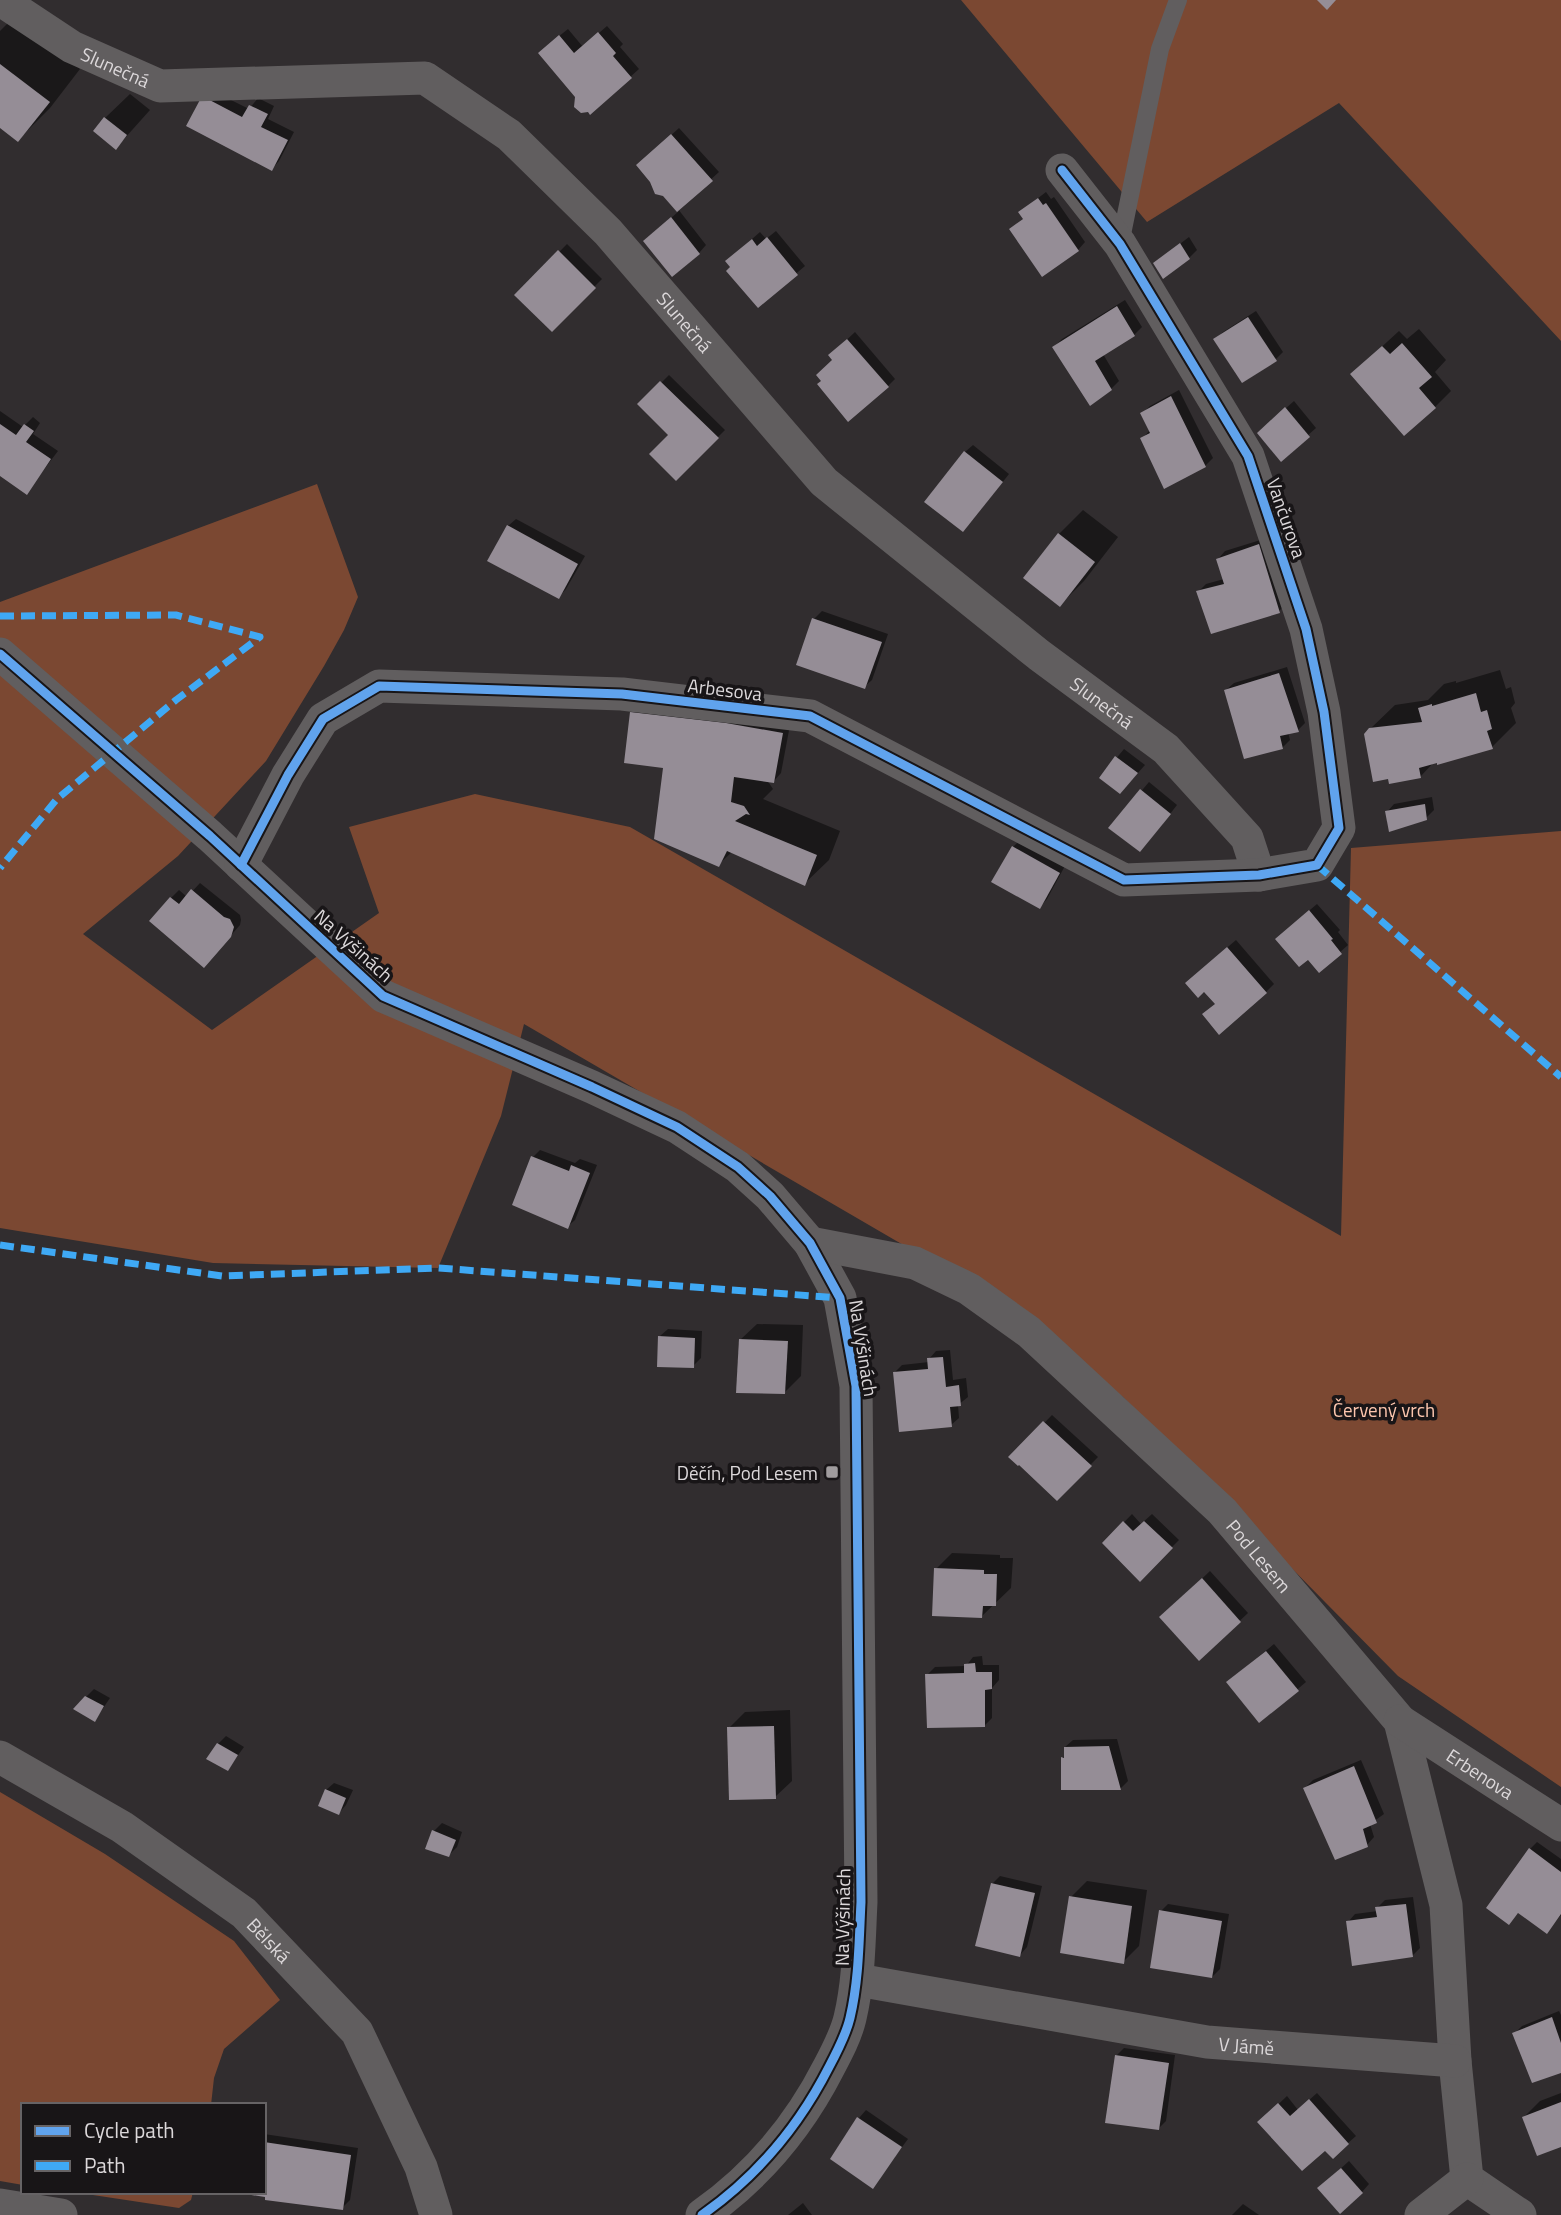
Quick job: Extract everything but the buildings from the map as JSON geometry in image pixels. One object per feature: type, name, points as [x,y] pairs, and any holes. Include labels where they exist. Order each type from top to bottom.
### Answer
[{"type":"street","name":"Slunečná","points":[[1,0],[72,47],[160,86],[425,78],[509,135],[608,232],[824,482],[1039,655],[1166,749],[1247,838],[1259,875]]},
{"type":"street","name":"Vančurova","points":[[1062,170],[1120,244],[1248,456],[1309,641],[1324,712],[1339,828],[1318,865],[1259,875]]},
{"type":"street","name":"Na Výšinách","points":[[0,654],[210,836],[383,996],[677,1127],[738,1167],[770,1196],[810,1243],[840,1298],[856,1386],[861,1902],[858,1980],[849,2021],[835,2056],[801,2117],[783,2140],[728,2197],[702,2215]]},
{"type":"street","name":"Arbesova","points":[[241,865],[288,775],[323,719],[379,686],[622,694],[810,716],[1124,880],[1259,875]]},
{"type":"street","name":"Pod Lesem","points":[[810,1243],[915,1263],[969,1289],[1029,1332],[1222,1511],[1400,1721],[1446,1905],[1455,2061]]},
{"type":"street","name":"Erbenova","points":[[1400,1721],[1561,1825]]},
{"type":"street","name":"Bělská","points":[[0,1757],[121,1827],[244,1913],[356,2032],[421,2167],[436,2215]]},
{"type":"street","name":"V Jámě","points":[[858,1980],[1207,2042],[1455,2061]]},
{"type":"street","points":[[1455,2061],[1467,2179]]},
{"type":"street","points":[[1421,2215],[1467,2179]]},
{"type":"street","points":[[1467,2179],[1520,2215]]},
{"type":"street","points":[[0,2205],[61,2215]]},
{"type":"lane","points":[[1120,244],[1160,50],[1178,0]]},
{"type":"green space","points":[[961,0],[1561,0],[1561,341],[1339,103],[1147,222]]},
{"type":"green space","name":"Červený vrch","points":[[317,484],[358,597],[344,630],[266,761],[178,856],[83,934],[212,1030],[379,913],[349,827],[475,794],[630,827],[1341,1236],[1351,848],[1561,831],[1561,1787],[1398,1676],[1123,1397],[972,1285],[524,1024],[501,1116],[438,1268],[213,1263],[0,1228],[0,602]]},
{"type":"green space","points":[[0,1792],[105,1854],[234,1941],[280,2000],[224,2049],[214,2078],[211,2103],[21,2103],[21,2185],[0,2181]]},
{"type":"green space","points":[[86,2194],[192,2194],[191,2200],[179,2208]]},
{"type":"marked path","points":[[0,616],[176,615],[260,637],[176,700],[57,799],[0,868]]},
{"type":"marked path","points":[[1317,865],[1561,1077]]},
{"type":"marked path","points":[[0,1245],[222,1276],[438,1268],[840,1298]]},
{"type":"cycle path","points":[[241,865],[288,775],[323,719],[379,686],[622,694],[810,716],[1124,880],[1259,875],[1317,865],[1339,828],[1324,712],[1306,629],[1248,456],[1120,244],[1062,170]]},
{"type":"cycle path","points":[[0,654],[210,836],[383,996],[677,1127],[738,1167],[770,1196],[810,1243],[840,1298],[856,1386],[861,1902],[855,1989],[844,2037],[804,2110],[758,2167],[702,2215]]},
{"type":"place","name":"Děčín, Pod Lesem","points":[[832,1472]]}]
